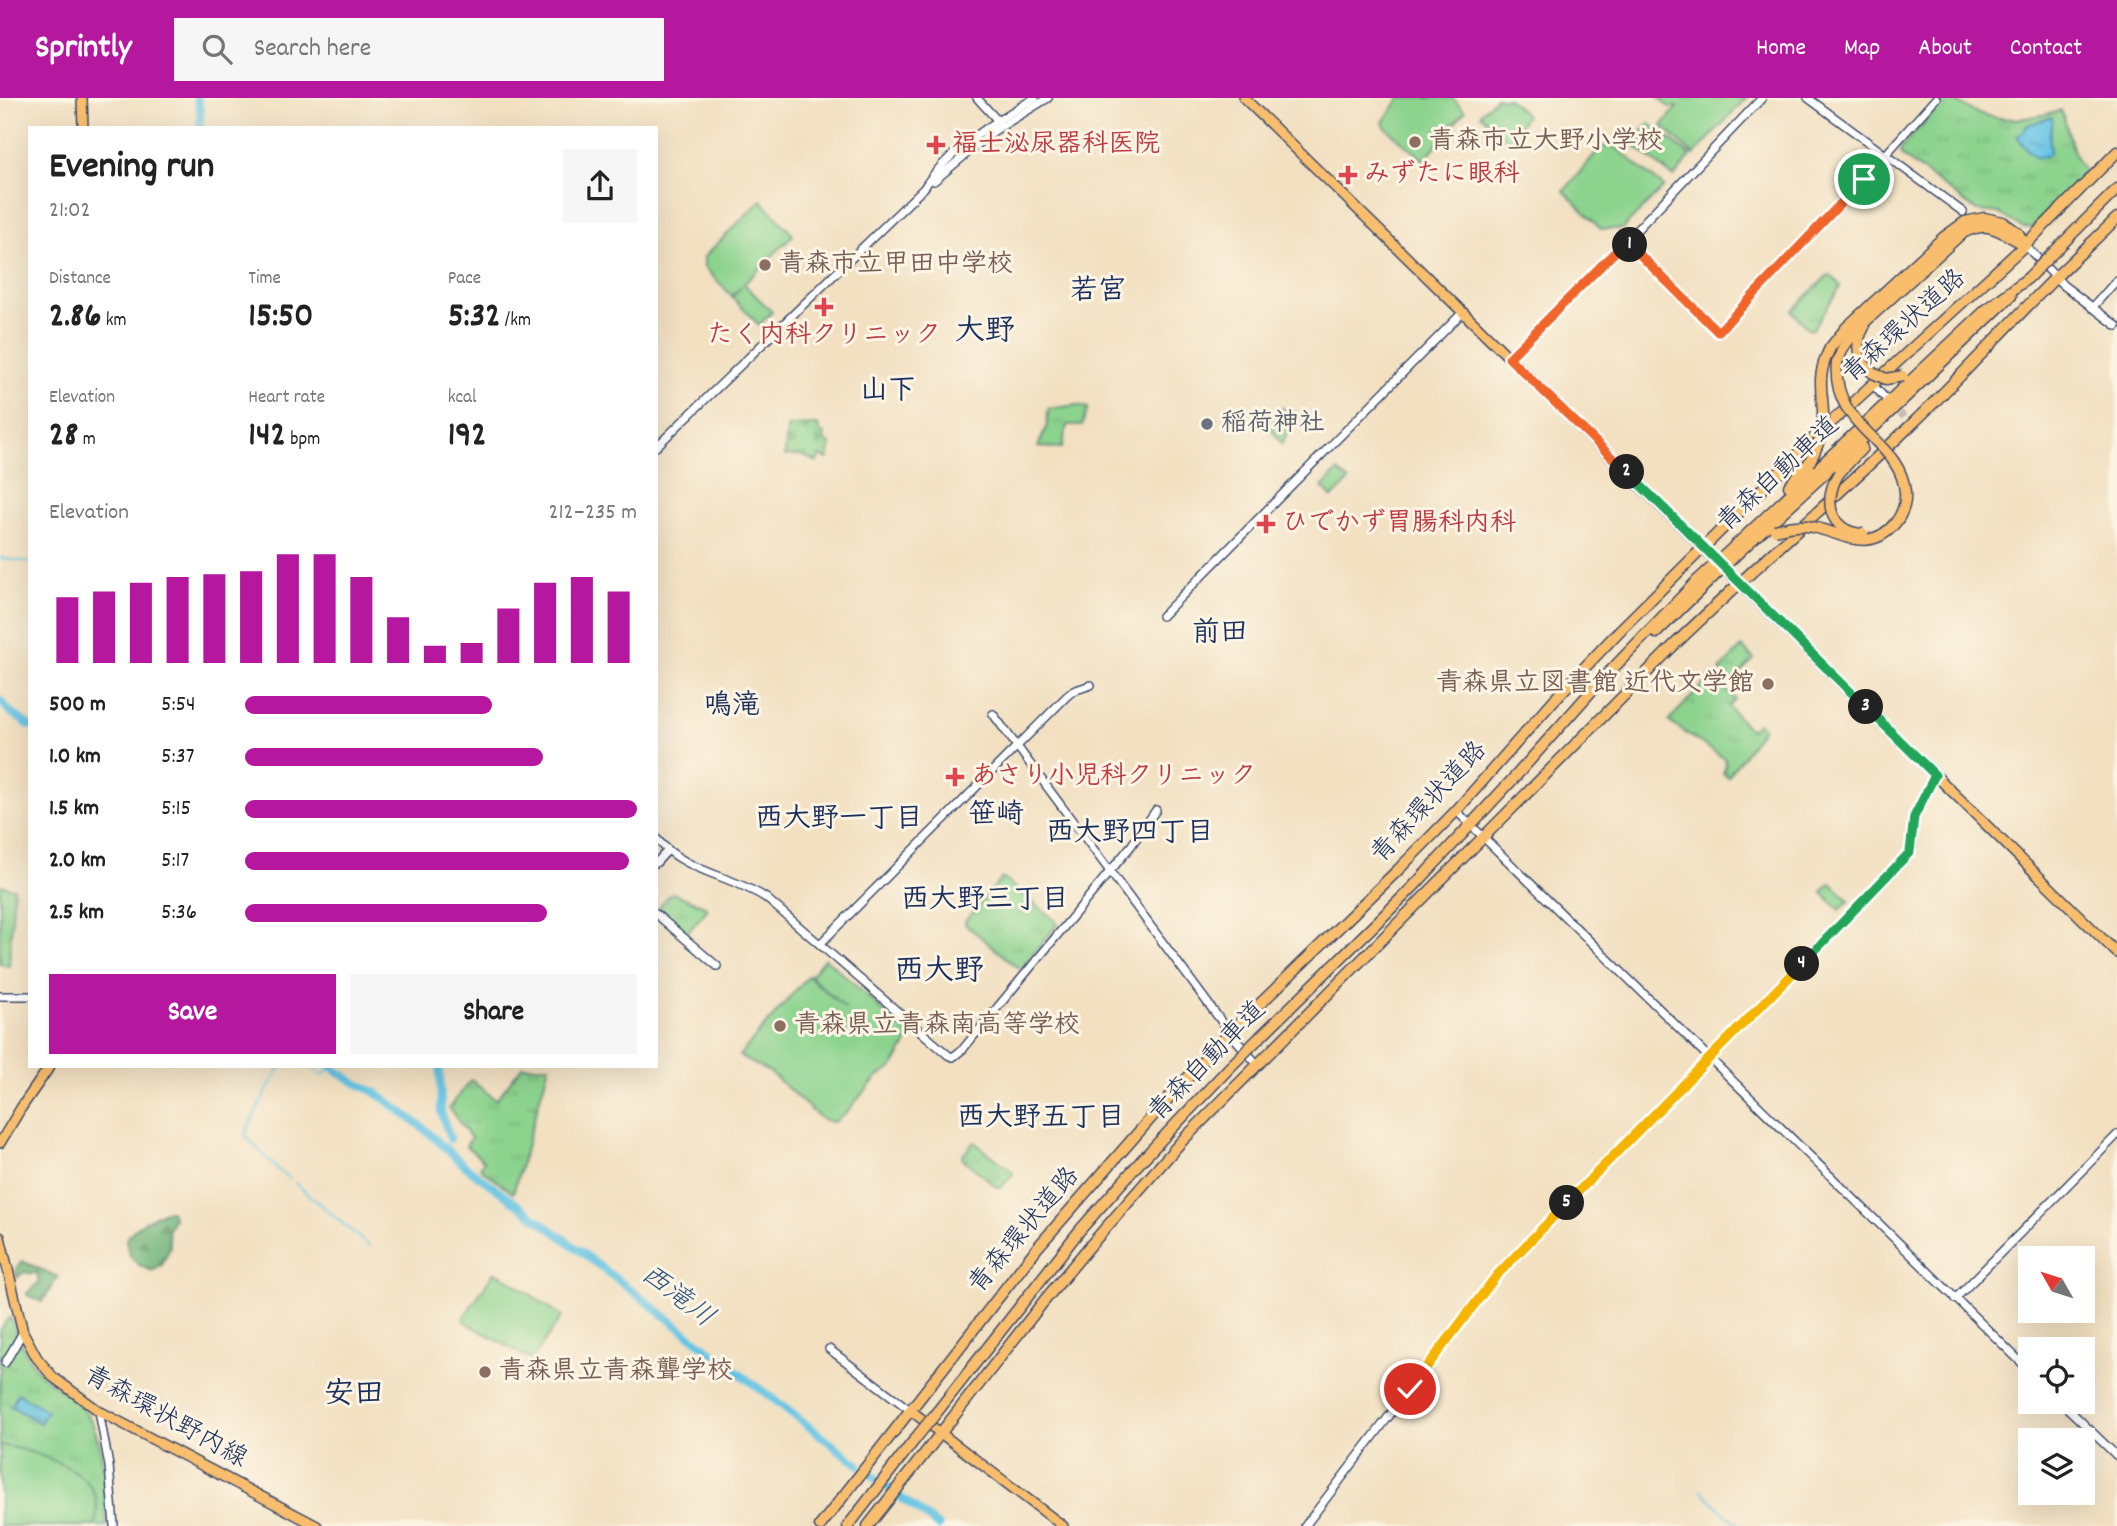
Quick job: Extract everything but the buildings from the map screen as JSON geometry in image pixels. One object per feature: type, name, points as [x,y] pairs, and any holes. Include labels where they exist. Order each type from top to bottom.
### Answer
[{"type":"highway","name":"青森環状道路","points":[[820,1526],[1028,1258],[1165,1102],[1230,1033],[1456,811],[1596,655],[1703,548],[1813,439],[2025,245],[2117,152]]},
{"type":"highway","name":"青森自動車道","points":[[848,1526],[1080,1230],[1230,1067],[1413,887],[1643,645],[1700,581],[1938,362],[1994,303],[2028,278],[2117,189]]},
{"type":"highway","points":[[1938,362],[1839,473],[1833,482],[1829,498],[1833,516],[1846,530],[1870,534],[1886,526],[1897,511],[1899,485],[1891,468],[1853,426],[1836,402],[1832,388],[1832,361],[1846,333],[1867,309],[1926,253],[1965,222],[1984,218],[2003,222],[2018,233],[2025,245]]},
{"type":"highway","points":[[868,1526],[1088,1247],[1180,1143],[1426,897],[1480,833],[1738,583],[1842,490],[1907,421],[1985,351],[2117,218]]},
{"type":"highway","points":[[1740,546],[1809,463],[1817,449],[1824,417],[1820,377],[1848,340],[1953,240],[1970,229],[1993,227],[2025,245]]},
{"type":"highway","points":[[1867,320],[1860,334],[1858,355],[1873,373],[1886,379],[1903,376],[1938,362]]},
{"type":"highway","points":[[1740,546],[1775,530],[1791,526],[1806,526],[1849,539],[1868,540],[1893,526],[1903,509],[1905,490],[1899,471],[1848,412],[1837,387],[1832,361]]},
{"type":"highway","name":"青森自動車道","points":[[1700,581],[1719,571],[1740,546]]},
{"type":"main road","points":[[82,98],[83,126]]},
{"type":"main road","points":[[1244,98],[2117,953]]},
{"type":"main road","points":[[0,1143],[49,1068]]},
{"type":"main road","name":"青森環状野内線","points":[[0,1237],[23,1332],[37,1358],[53,1377],[99,1411],[317,1526]]},
{"type":"main road","points":[[910,1410],[1063,1526]]},
{"type":"street","points":[[977,98],[998,121]]},
{"type":"street","points":[[925,187],[954,155],[998,121],[1035,98]]},
{"type":"street","points":[[658,445],[925,187],[1002,125],[1048,98]]},
{"type":"street","points":[[1509,358],[1626,241],[1762,98]]},
{"type":"street","points":[[1808,98],[1963,212]]},
{"type":"street","points":[[1626,241],[1718,332],[1803,245],[1936,98]]},
{"type":"street","points":[[2025,245],[2055,278],[2117,326]]},
{"type":"street","points":[[2092,308],[2117,280]]},
{"type":"street","points":[[1162,616],[1464,313]]},
{"type":"street","points":[[1873,385],[1884,397]]},
{"type":"street","points":[[820,944],[1067,696],[1091,685]]},
{"type":"street","points":[[993,714],[1230,1033],[1257,1064]]},
{"type":"street","points":[[1306,1526],[1497,1275],[1907,856],[1912,847],[1914,817],[1935,775]]},
{"type":"street","points":[[658,840],[668,850],[694,866],[758,893],[927,1038],[948,1055],[955,1056],[1132,846],[1156,810]]},
{"type":"street","points":[[1456,811],[1467,821]]},
{"type":"street","points":[[1480,833],[2018,1359]]},
{"type":"street","points":[[658,861],[668,850]]},
{"type":"street","points":[[658,916],[717,966]]},
{"type":"street","points":[[0,996],[28,996]]},
{"type":"street","points":[[1955,1298],[2117,1135]]},
{"type":"street","points":[[5,1363],[23,1332]]},
{"type":"street","points":[[829,1349],[910,1410]]},
{"type":"street","points":[[99,1411],[109,1466],[114,1526]]},
{"type":"street","points":[[2073,1414],[2117,1456]]},
{"type":"green space","points":[[1400,98],[1452,98],[1465,111],[1424,160],[1385,127],[1383,122]]},
{"type":"green space","points":[[1496,98],[1508,98],[1526,115],[1510,143],[1480,114]]},
{"type":"green space","points":[[1659,98],[1746,98],[1694,155],[1662,126],[1677,107],[1669,107]]},
{"type":"green space","points":[[1946,98],[1975,112],[1998,118],[2028,118],[2061,110],[2074,151],[2086,174],[2031,228],[2022,227],[1998,213],[1977,211],[1901,155],[1901,148]]},
{"type":"green space","points":[[1649,123],[1691,156],[1674,177],[1632,144]]},
{"type":"green space","points":[[1614,146],[1664,187],[1622,229],[1601,229],[1564,191],[1601,147]]},
{"type":"green space","points":[[761,200],[793,235],[744,284],[772,312],[759,325],[732,297],[742,286],[732,296],[704,267],[704,257]]},
{"type":"green space","points":[[1831,275],[1840,287],[1813,329],[1809,330],[1792,311]]},
{"type":"green space","points":[[1077,405],[1088,408],[1082,425],[1067,425],[1062,448],[1038,447],[1047,425],[1048,409]]},
{"type":"green space","points":[[1282,408],[1296,414],[1282,444],[1270,427]]},
{"type":"green space","points":[[818,425],[820,432],[825,435],[824,441],[831,444],[828,459],[819,456],[817,462],[800,455],[785,456],[789,426]]},
{"type":"green space","points":[[1338,471],[1349,481],[1332,498],[1322,487]]},
{"type":"green space","points":[[1742,647],[1754,659],[1731,682],[1720,670]]},
{"type":"green space","points":[[1713,675],[1735,699],[1728,706],[1750,730],[1758,723],[1763,728],[1728,777],[1723,773],[1725,759],[1668,721]]},
{"type":"green space","points":[[1001,879],[1057,922],[1022,968],[1018,968],[965,924]]},
{"type":"green space","points":[[1831,883],[1849,901],[1840,910],[1822,892]]},
{"type":"green space","points":[[0,885],[14,888],[9,966],[0,964]]},
{"type":"green space","points":[[673,893],[707,907],[688,932],[659,910]]},
{"type":"green space","points":[[825,958],[911,1036],[892,1068],[877,1077],[844,1115],[830,1122],[820,1118],[771,1073],[739,1056],[808,976],[846,1009],[810,976]]},
{"type":"green space","points":[[520,1068],[548,1068],[513,1193],[480,1168],[484,1161],[466,1146],[471,1138],[449,1108],[471,1080],[496,1100]]},
{"type":"green space","points":[[974,1142],[1012,1171],[1013,1174],[1001,1188],[962,1158]]},
{"type":"green space","points":[[165,1211],[171,1211],[174,1219],[168,1230],[170,1247],[162,1265],[153,1271],[134,1260],[126,1239],[139,1226]]},
{"type":"green space","points":[[22,1261],[58,1277],[42,1302],[27,1295],[39,1284],[37,1272],[24,1272],[17,1278],[16,1268]]},
{"type":"green space","points":[[494,1272],[562,1316],[532,1360],[465,1322],[464,1317]]},
{"type":"green space","points":[[11,1318],[34,1366],[81,1407],[90,1419],[102,1457],[107,1526],[0,1526],[0,1331]]},
{"type":"green space","points":[[0,1445],[50,1459],[85,1480],[95,1498],[95,1526],[0,1526]]},
{"type":"water","points":[[2052,117],[2049,155],[2037,158],[2017,136],[2027,125]]},
{"type":"water","points":[[18,1393],[47,1411],[40,1423],[11,1406]]},
{"type":"waterway","name":"西滝川","points":[[197,98],[200,126]]},
{"type":"waterway","points":[[0,558],[28,562]]},
{"type":"waterway","name":"西滝川","points":[[0,700],[9,711],[28,725]]},
{"type":"waterway","points":[[280,1068],[245,1135],[290,1179]]},
{"type":"waterway","points":[[312,1068],[323,1076],[329,1068]]},
{"type":"waterway","name":"西滝川","points":[[333,1068],[375,1092],[422,1127],[465,1166],[859,1465]]},
{"type":"waterway","name":"西滝川","points":[[440,1068],[441,1112],[450,1139]]},
{"type":"waterway","points":[[295,1183],[369,1246]]},
{"type":"waterway","name":"西滝川","points":[[869,1473],[938,1526]]},
{"type":"waterway","points":[[1700,1489],[1739,1524]]},
{"type":"tunnel","points":[[1892,406],[1904,417]]},
{"type":"place","name":"青森市立大野小学校","points":[[1415,142]]},
{"type":"place","name":"福士泌尿器科医院","points":[[936,145]]},
{"type":"place","name":"みずたに眼科","points":[[1348,175]]},
{"type":"place","name":"青森市立甲田中学校","points":[[765,265]]},
{"type":"place","name":"たく内科クリニック","points":[[824,307]]},
{"type":"place","name":"稲荷神社","points":[[1207,424]]},
{"type":"place","name":"ひでかず胃腸科内科","points":[[1266,524]]},
{"type":"place","name":"青森県立図書館 近代文学館","points":[[1768,684]]},
{"type":"place","name":"あさり小児科クリニック","points":[[955,777]]},
{"type":"place","name":"青森県立青森南高等学校","points":[[780,1026]]},
{"type":"place","name":"青森県立青森聾学校","points":[[485,1372]]},
{"type":"district","name":"若宮","points":[[1098,293]]},
{"type":"district","name":"大野","points":[[985,333]]},
{"type":"district","name":"山下","points":[[888,393]]},
{"type":"district","name":"前田","points":[[1220,635]]},
{"type":"district","name":"鳴滝","points":[[732,708]]},
{"type":"district","name":"笹崎","points":[[996,817]]},
{"type":"district","name":"西大野一丁目","points":[[839,821]]},
{"type":"district","name":"西大野四丁目","points":[[1130,835]]},
{"type":"district","name":"西大野三丁目","points":[[985,902]]},
{"type":"district","name":"西大野","points":[[939,973]]},
{"type":"district","name":"西大野五丁目","points":[[1041,1120]]},
{"type":"district","name":"安田","points":[[354,1396]]},
{"type":"route","points":[[1410,1389],[1497,1275],[1835,931],[1907,856],[1912,847],[1914,817],[1935,775],[1509,358],[1626,241],[1718,332],[1864,179]]}]
